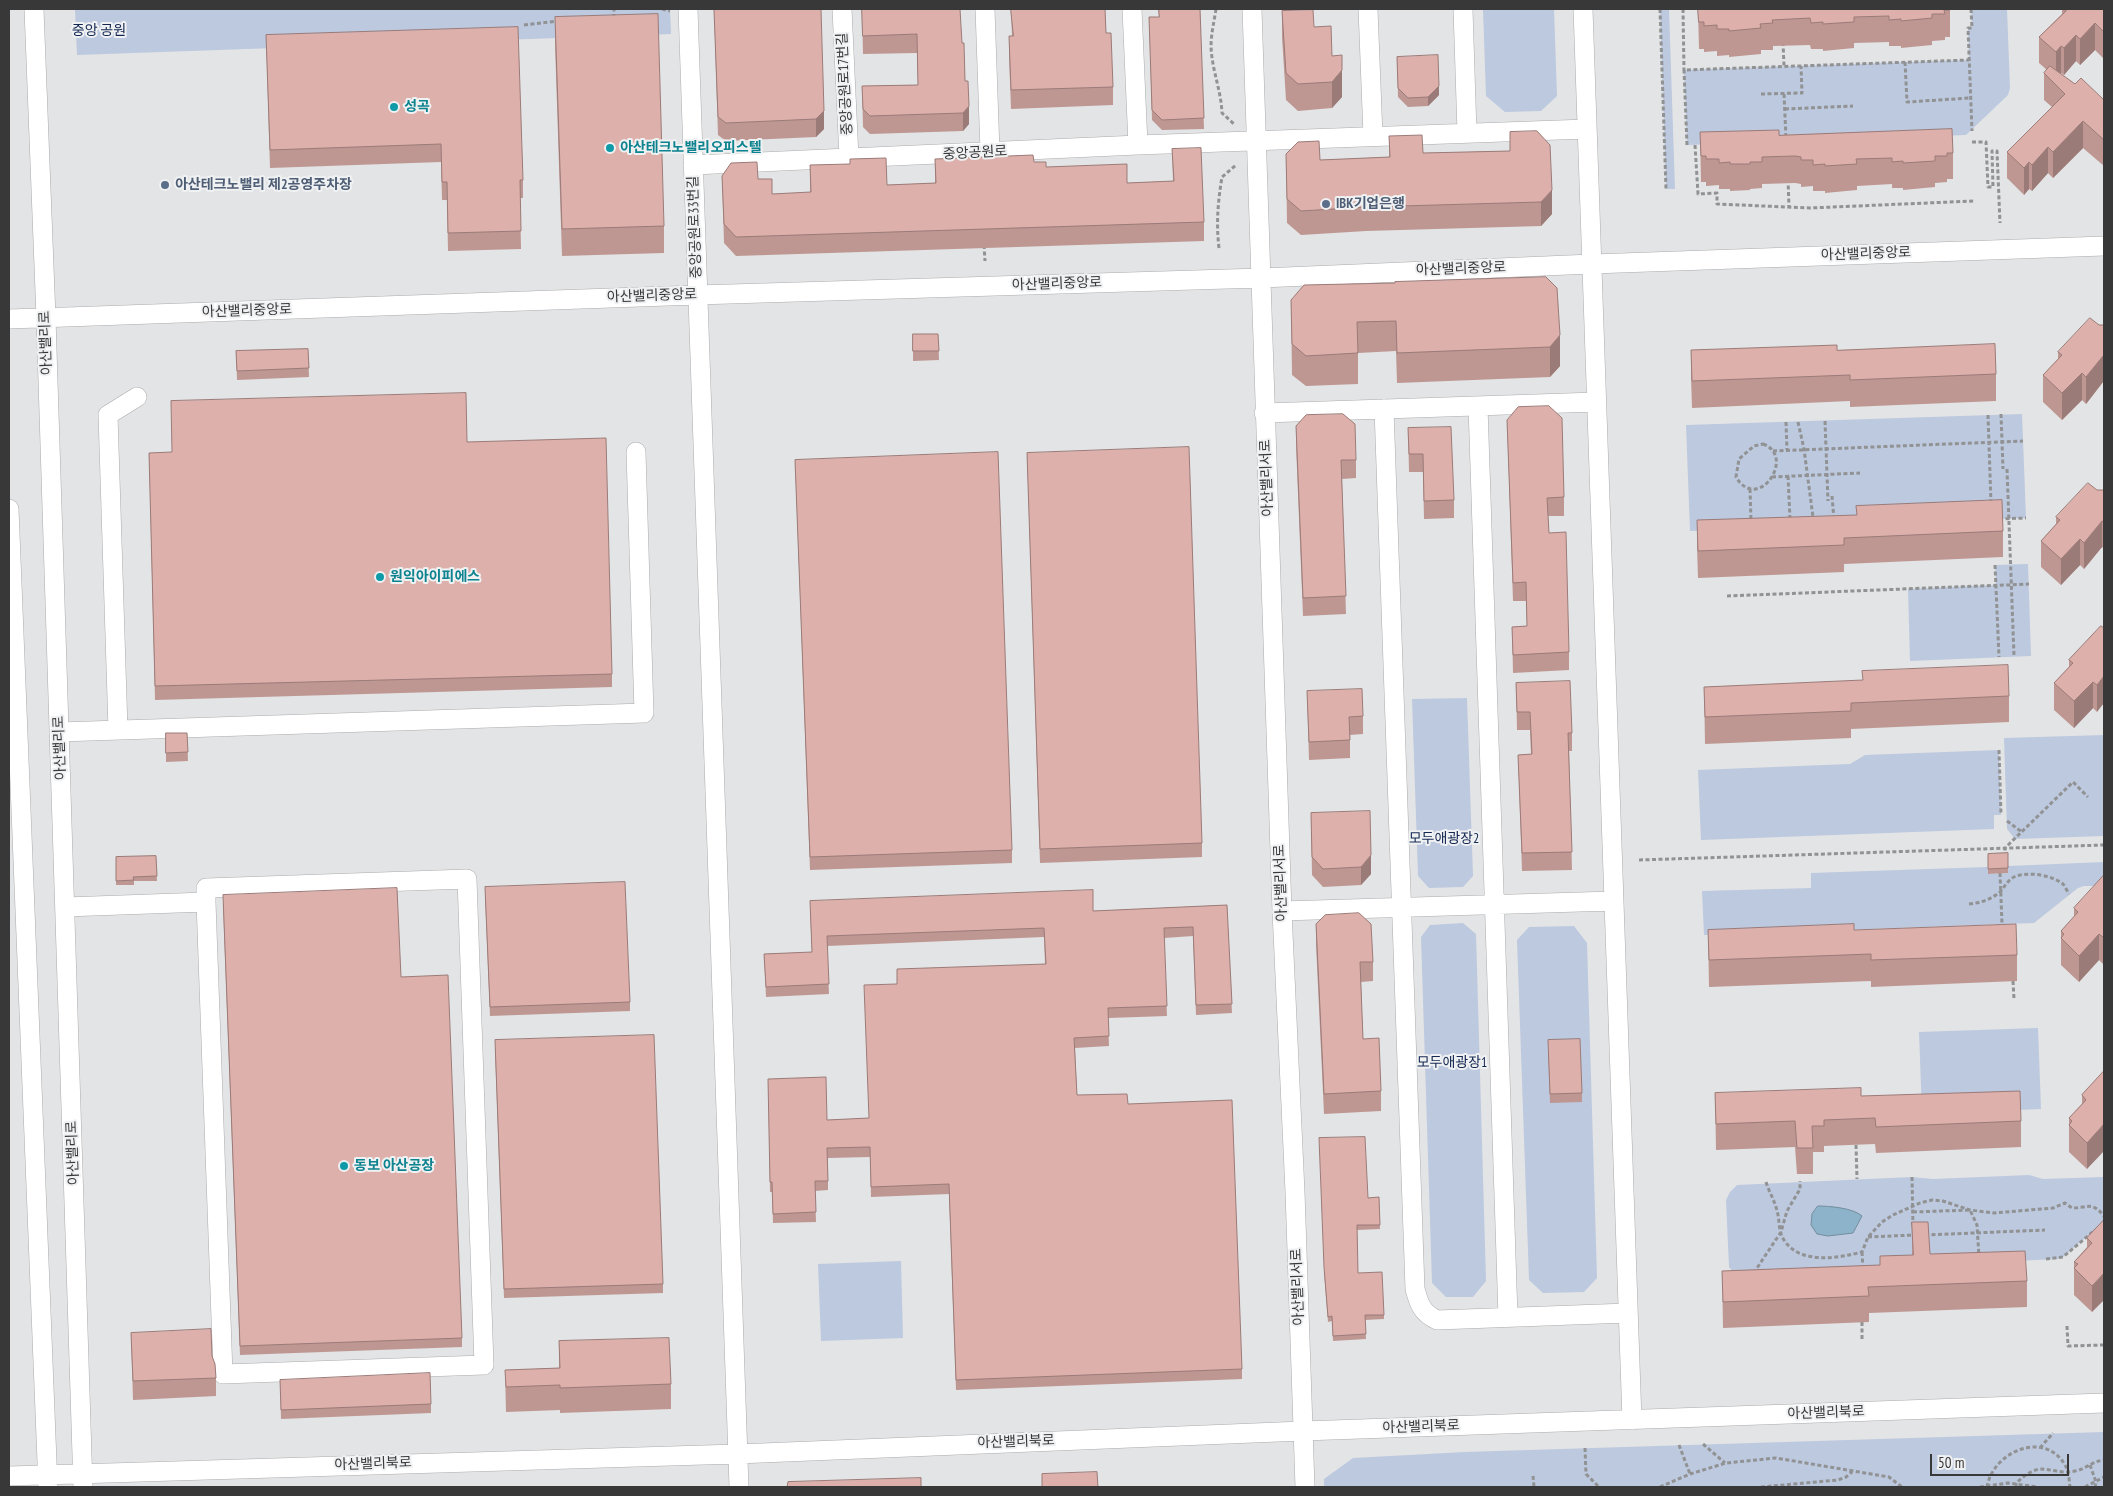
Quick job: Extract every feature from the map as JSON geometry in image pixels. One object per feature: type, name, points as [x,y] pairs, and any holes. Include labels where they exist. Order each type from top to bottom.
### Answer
[{"type":"street","name":"아산밸리로","points":[[34,9],[46,318],[83,1480]]},
{"type":"street","name":"중앙공원로17번길","points":[[842,9],[849,158]]},
{"type":"street","points":[[985,9],[990,152]]},
{"type":"street","points":[[1132,9],[1138,145]]},
{"type":"street","points":[[1252,9],[1261,278]]},
{"type":"street","points":[[1368,9],[1373,136]]},
{"type":"street","points":[[1463,9],[1467,133]]},
{"type":"street","points":[[1583,9],[1632,1420]]},
{"type":"street","name":"중앙공원로33번길","points":[[679,10],[693,165],[737,1454]]},
{"type":"street","name":"중앙공원로","points":[[693,165],[1138,145],[1586,129]]},
{"type":"street","name":"아산밸리중앙로","points":[[9,319],[1261,278],[2104,246]]},
{"type":"street","name":"아산밸리서로","points":[[1261,278],[1282,911],[1296,1192],[1305,1487]]},
{"type":"street","points":[[118,730],[108,415],[137,397]]},
{"type":"street","points":[[1264,413],[1596,402]]},
{"type":"street","points":[[1478,406],[1508,1317]]},
{"type":"street","points":[[1384,409],[1415,1288],[1419,1305],[1428,1316],[1437,1320],[1628,1313]]},
{"type":"street","points":[[59,732],[644,713],[636,452]]},
{"type":"street","points":[[9,509],[48,1481]]},
{"type":"street","points":[[466,879],[484,1365],[223,1374],[206,902],[206,888],[466,879]]},
{"type":"street","points":[[1282,911],[1613,901]]},
{"type":"street","points":[[65,907],[206,902]]},
{"type":"street","name":"아산밸리북로","points":[[9,1476],[48,1481],[83,1480],[1303,1431],[2104,1404]]},
{"type":"street","points":[[737,1454],[738,1487]]},
{"type":"path","points":[[608,16],[614,16],[614,9]]},
{"type":"path","points":[[662,9],[679,10]]},
{"type":"path","points":[[1216,9],[1211,33],[1212,60],[1220,90],[1222,113],[1235,125]]},
{"type":"path","points":[[1660,9],[1666,188]]},
{"type":"path","points":[[1683,9],[1686,145]]},
{"type":"path","points":[[1971,9],[1972,28],[1968,28],[1972,131]]},
{"type":"path","points":[[524,25],[565,19]]},
{"type":"path","points":[[1783,38],[1784,66]]},
{"type":"path","points":[[1684,70],[1969,60]]},
{"type":"path","points":[[1905,62],[1907,102],[1970,98]]},
{"type":"path","points":[[1761,94],[1802,93],[1801,66]]},
{"type":"path","points":[[1784,94],[1786,141]]},
{"type":"path","points":[[1785,109],[1853,106]]},
{"type":"path","points":[[1972,142],[1986,142],[1988,187],[1993,187],[1992,151],[1997,151],[2000,223]]},
{"type":"path","points":[[1696,145],[1698,194],[1717,193],[1717,204],[1810,208],[1974,201]]},
{"type":"path","points":[[1219,248],[1217,206],[1222,177],[1236,165]]},
{"type":"path","points":[[1787,169],[1789,206]]},
{"type":"path","points":[[984,243],[985,262]]},
{"type":"path","points":[[2001,414],[2009,519],[2014,656]]},
{"type":"path","points":[[1988,415],[1992,511]]},
{"type":"path","points":[[1825,421],[1828,501]]},
{"type":"path","points":[[1786,422],[1787,450]]},
{"type":"path","points":[[1798,422],[1804,449],[1813,517]]},
{"type":"path","points":[[1773,450],[2023,441]]},
{"type":"path","points":[[1763,444],[1770,447],[1776,454],[1777,466],[1772,476],[1765,486],[1750,489],[1741,486],[1736,477],[1739,459],[1754,446],[1763,444]]},
{"type":"path","points":[[1772,476],[1860,473]]},
{"type":"path","points":[[1788,476],[1790,520]]},
{"type":"path","points":[[1750,489],[1751,521]]},
{"type":"path","points":[[1832,496],[1834,525]]},
{"type":"path","points":[[1992,520],[2026,518]]},
{"type":"path","points":[[1995,565],[1999,657]]},
{"type":"path","points":[[1727,596],[2028,584]]},
{"type":"path","points":[[1999,750],[2001,814]]},
{"type":"path","points":[[2004,848],[2073,782],[2088,797]]},
{"type":"path","points":[[2007,821],[2022,832]]},
{"type":"path","points":[[1639,860],[2104,845]]},
{"type":"path","points":[[2004,848],[2005,858]]},
{"type":"path","points":[[2000,873],[2002,924]]},
{"type":"path","points":[[1969,904],[1982,903],[2001,890],[2014,877],[2032,875],[2057,880],[2064,885],[2069,894]]},
{"type":"path","points":[[2013,981],[2014,999]]},
{"type":"path","points":[[1856,1145],[1857,1179]]},
{"type":"path","points":[[1912,1177],[1914,1235]]},
{"type":"path","points":[[1756,1279],[1757,1268],[1781,1232],[1787,1211],[1800,1188],[1800,1181]]},
{"type":"path","points":[[1766,1182],[1777,1208],[1782,1239],[1789,1247],[1804,1255],[1833,1258],[1862,1252]]},
{"type":"path","points":[[1863,1275],[1862,1252],[1868,1237],[1888,1218],[1913,1206],[1932,1200],[1944,1201],[1970,1210],[1977,1225],[1980,1262]]},
{"type":"path","points":[[1913,1212],[1970,1210],[2003,1212],[2052,1208],[2065,1203],[2072,1208],[2088,1205],[2094,1207],[2104,1216]]},
{"type":"path","points":[[2046,1259],[2064,1257],[2099,1226]]},
{"type":"path","points":[[1868,1237],[2045,1230]]},
{"type":"path","points":[[1862,1322],[1862,1339]]},
{"type":"path","points":[[2067,1326],[2068,1346],[2104,1345]]},
{"type":"path","points":[[2039,1448],[2053,1433]]},
{"type":"path","points":[[1703,1444],[1726,1463]]},
{"type":"path","points":[[1679,1445],[1690,1474]]},
{"type":"path","points":[[1585,1448],[1586,1474],[1600,1487]]},
{"type":"path","points":[[1987,1487],[1995,1466],[2005,1457],[2020,1450],[2039,1448],[2058,1454],[2068,1472],[2070,1487]]},
{"type":"path","points":[[1660,1487],[1690,1474],[1726,1463],[1776,1458],[1889,1477],[1902,1487]]},
{"type":"path","points":[[2016,1482],[2029,1473],[2040,1469],[2055,1472],[2076,1471],[2097,1461],[2104,1460]]},
{"type":"path","points":[[2090,1464],[2096,1482],[2095,1487]]},
{"type":"path","points":[[1761,1487],[1838,1480],[1846,1477],[1852,1471]]},
{"type":"path","points":[[1533,1476],[1534,1487]]},
{"type":"path","points":[[2085,1487],[2104,1477]]},
{"type":"path","points":[[2016,1482],[2016,1487]]},
{"type":"path","points":[[1980,1487],[2016,1482],[2038,1487]]},
{"type":"green space","name":"중앙 공원","points":[[75,9],[670,9],[671,34],[77,55]]},
{"type":"green space","points":[[1483,9],[1554,9],[1557,96],[1541,111],[1505,112],[1486,96]]},
{"type":"green space","points":[[1660,9],[1669,9],[1675,189],[1666,189]]},
{"type":"green space","points":[[1971,9],[2007,9],[2010,88],[2008,95],[1966,135],[1687,145],[1684,70],[1969,60],[1968,28],[1972,27]]},
{"type":"green space","points":[[2022,414],[2026,518],[1690,531],[1686,425]]},
{"type":"green space","points":[[2028,564],[2031,656],[1910,661],[1908,589],[1996,585],[1995,565]]},
{"type":"green space","name":"모두애광장2","points":[[1467,698],[1473,876],[1463,887],[1429,888],[1418,876],[1412,699]]},
{"type":"green space","points":[[2104,735],[2104,836],[2015,839],[2007,829],[2004,738]]},
{"type":"green space","points":[[1999,750],[2001,815],[1994,815],[1994,829],[1701,840],[1698,770],[1850,764],[1865,755]]},
{"type":"green space","points":[[2104,862],[2104,886],[2084,886],[2078,888],[2034,923],[1704,935],[1702,891],[1811,888],[1811,873],[1988,867],[1989,874],[2008,873],[2008,866]]},
{"type":"green space","name":"모두애광장1","points":[[1463,923],[1476,934],[1486,1281],[1473,1297],[1446,1297],[1432,1283],[1421,937],[1430,925]]},
{"type":"green space","points":[[1574,926],[1587,943],[1597,1278],[1584,1292],[1543,1293],[1529,1280],[1517,940],[1529,927]]},
{"type":"green space","points":[[2038,1028],[2041,1109],[1922,1114],[1919,1032]]},
{"type":"green space","points":[[2029,1175],[2043,1179],[2104,1177],[2104,1224],[2058,1259],[1735,1274],[1729,1267],[1726,1200],[1730,1192],[1737,1185],[1912,1177],[1933,1179]]},
{"type":"green space","points":[[901,1261],[903,1338],[821,1341],[818,1264]]},
{"type":"green space","points":[[2104,1432],[2104,1487],[1324,1487],[1324,1479],[1353,1458],[1465,1452]]},
{"type":"shaded area","points":[[1818,1206],[1847,1209],[1862,1216],[1853,1233],[1828,1236],[1817,1234],[1811,1225],[1812,1214]]},
{"type":"building","points":[[821,9],[824,111],[816,119],[726,123],[718,117],[714,10]]},
{"type":"building","points":[[862,9],[960,9],[962,43],[964,43],[965,81],[968,81],[969,106],[963,113],[870,116],[863,109],[862,86],[918,85],[917,34],[863,36]]},
{"type":"building","points":[[1011,9],[1105,9],[1106,33],[1111,33],[1113,87],[1011,90],[1009,36],[1013,36]]},
{"type":"building","points":[[1159,9],[1200,9],[1204,118],[1162,120],[1152,110],[1149,17],[1159,17]]},
{"type":"building","points":[[1698,9],[1950,10],[1944,10],[1945,14],[1932,14],[1932,18],[1901,21],[1901,19],[1889,20],[1889,16],[1854,17],[1854,22],[1823,24],[1823,22],[1811,23],[1810,18],[1772,20],[1773,23],[1760,24],[1761,28],[1729,31],[1729,29],[1717,29],[1717,25],[1704,26],[1704,22],[1699,22]]},
{"type":"building","points":[[2064,9],[2104,9],[2104,32],[2095,23],[2080,39],[2076,35],[2064,48],[2061,46],[2056,52],[2039,37],[2066,11]]},
{"type":"building","points":[[1313,10],[1314,27],[1331,26],[1332,56],[1342,55],[1342,70],[1332,82],[1298,84],[1286,73],[1282,11]]},
{"type":"building","name":"아산테크노밸리오피스텔","points":[[658,14],[664,226],[562,229],[555,17]]},
{"type":"building","name":"성곡","points":[[518,27],[523,180],[520,180],[521,231],[448,233],[447,182],[442,182],[441,144],[270,150],[266,35]]},
{"type":"building","points":[[1438,55],[1439,86],[1428,97],[1408,98],[1398,88],[1397,57]]},
{"type":"building","points":[[2050,66],[2075,84],[2081,78],[2104,100],[2104,140],[2083,121],[2053,152],[2048,147],[2032,165],[2029,162],[2024,168],[2007,152],[2065,94],[2044,73]]},
{"type":"building","points":[[1952,129],[1953,153],[1947,153],[1947,156],[1935,156],[1935,161],[1903,163],[1903,161],[1892,162],[1892,158],[1856,159],[1857,164],[1825,166],[1825,164],[1813,165],[1813,160],[1801,160],[1801,157],[1795,156],[1762,157],[1762,162],[1730,164],[1730,162],[1719,163],[1719,159],[1706,159],[1706,156],[1701,156],[1700,132],[1779,130],[1779,135]]},
{"type":"building","points":[[1537,131],[1550,145],[1552,190],[1541,202],[1366,207],[1301,211],[1287,199],[1286,154],[1298,142],[1319,141],[1320,160],[1390,157],[1389,136],[1422,135],[1423,153],[1510,151],[1510,132]]},
{"type":"building","points":[[1201,148],[1204,222],[736,237],[724,224],[722,176],[731,163],[757,162],[758,179],[772,179],[772,194],[811,192],[810,165],[850,164],[850,159],[886,158],[887,185],[936,183],[935,159],[1033,155],[1034,162],[1046,162],[1046,167],[1127,164],[1127,183],[1174,181],[1172,149]]},
{"type":"building","points":[[1546,277],[1557,288],[1560,335],[1550,347],[1397,353],[1396,321],[1357,322],[1358,353],[1306,356],[1292,344],[1291,300],[1304,285]]},
{"type":"building","points":[[2090,318],[2099,325],[2104,325],[2104,357],[2086,377],[2082,373],[2062,393],[2043,375],[2062,355],[2058,352]]},
{"type":"building","points":[[913,334],[938,334],[939,351],[913,351]]},
{"type":"building","points":[[1995,344],[1996,374],[1850,380],[1850,375],[1692,381],[1691,350],[1837,345],[1837,350]]},
{"type":"building","points":[[308,349],[309,368],[237,371],[236,351]]},
{"type":"building","name":"원익아이피에스","points":[[466,393],[467,442],[606,438],[612,674],[155,686],[149,453],[172,452],[171,401]]},
{"type":"building","points":[[1549,406],[1562,418],[1564,497],[1547,498],[1549,533],[1566,532],[1569,652],[1513,655],[1512,627],[1527,626],[1526,582],[1513,583],[1507,420],[1518,407]]},
{"type":"building","points":[[1343,414],[1355,424],[1356,460],[1341,460],[1346,596],[1303,598],[1296,426],[1306,415]]},
{"type":"building","points":[[1451,427],[1454,500],[1424,501],[1423,454],[1409,454],[1408,428]]},
{"type":"building","points":[[1189,447],[1202,843],[1040,849],[1027,453]]},
{"type":"building","points":[[998,452],[1012,850],[810,857],[795,460]]},
{"type":"building","points":[[2088,483],[2097,490],[2104,490],[2104,522],[2102,521],[2084,543],[2080,539],[2061,559],[2041,541],[2060,520],[2056,517]]},
{"type":"building","points":[[2002,500],[2003,531],[1844,538],[1844,545],[1698,551],[1697,520],[1857,515],[1856,506]]},
{"type":"building","points":[[2101,626],[2104,628],[2104,676],[2097,685],[2093,682],[2074,701],[2054,683],[2073,663],[2069,660]]},
{"type":"building","points":[[2008,665],[2009,696],[1851,703],[1851,711],[1705,717],[1704,687],[1863,680],[1862,671]]},
{"type":"building","points":[[1570,681],[1572,733],[1568,733],[1572,852],[1522,853],[1518,755],[1532,754],[1530,712],[1517,712],[1516,683]]},
{"type":"building","points":[[1362,689],[1363,716],[1349,717],[1350,740],[1309,742],[1307,691]]},
{"type":"building","points":[[166,733],[187,733],[188,752],[166,753]]},
{"type":"building","points":[[1370,811],[1371,855],[1361,867],[1323,869],[1312,857],[1311,813]]},
{"type":"building","points":[[2008,853],[2008,868],[1988,869],[1988,854]]},
{"type":"building","points":[[156,856],[157,876],[133,877],[134,880],[116,881],[116,857]]},
{"type":"building","points":[[2104,875],[2104,936],[2099,934],[2079,956],[2061,938],[2064,934],[2061,931],[2078,912],[2074,908]]},
{"type":"building","points":[[625,882],[630,1002],[490,1007],[485,887]]},
{"type":"building","name":"동보 아산공장","points":[[397,888],[401,977],[448,975],[462,1338],[240,1346],[223,895]]},
{"type":"building","points":[[1093,890],[1093,911],[1227,905],[1232,1004],[1196,1005],[1193,927],[1164,928],[1167,1006],[1108,1008],[1109,1036],[1074,1038],[1077,1095],[1127,1094],[1128,1104],[1232,1100],[1242,1369],[956,1380],[949,1184],[871,1187],[870,1147],[827,1148],[828,1181],[815,1181],[816,1212],[773,1214],[772,1182],[770,1182],[768,1079],[826,1077],[827,1120],[869,1118],[864,985],[897,984],[897,969],[1046,964],[1044,928],[827,936],[829,984],[766,987],[764,954],[812,952],[810,901]]},
{"type":"building","points":[[1359,913],[1371,924],[1373,962],[1360,962],[1363,1039],[1379,1038],[1381,1091],[1324,1094],[1316,924],[1325,915]]},
{"type":"building","points":[[1854,924],[1854,930],[2016,924],[2017,955],[1871,960],[1871,954],[1709,960],[1708,930]]},
{"type":"building","points":[[654,1035],[663,1284],[504,1289],[495,1040]]},
{"type":"building","points":[[1580,1039],[1582,1093],[1550,1094],[1548,1040]]},
{"type":"building","points":[[2104,1071],[2104,1124],[2087,1143],[2069,1125],[2072,1121],[2069,1118],[2086,1100],[2082,1095]]},
{"type":"building","points":[[1861,1088],[1861,1096],[2020,1091],[2021,1121],[1876,1127],[1875,1118],[1824,1120],[1824,1126],[1812,1126],[1813,1148],[1797,1148],[1795,1121],[1716,1124],[1715,1093]]},
{"type":"building","points":[[1365,1137],[1368,1198],[1379,1197],[1380,1225],[1357,1225],[1358,1273],[1382,1272],[1384,1315],[1365,1315],[1366,1334],[1333,1336],[1332,1316],[1328,1317],[1324,1267],[1319,1138]]},
{"type":"building","points":[[2104,1220],[2104,1273],[2092,1286],[2074,1268],[2078,1264],[2074,1262],[2092,1243],[2087,1238]]},
{"type":"building","points":[[1912,1222],[1928,1222],[1930,1254],[2025,1251],[2027,1281],[1868,1287],[1869,1296],[1723,1302],[1722,1271],[1880,1265],[1880,1256],[1913,1255]]},
{"type":"building","points":[[211,1329],[212,1356],[215,1364],[216,1378],[133,1381],[131,1333]]},
{"type":"building","points":[[669,1338],[671,1384],[560,1388],[560,1385],[506,1387],[505,1370],[560,1368],[559,1341]]},
{"type":"building","points":[[430,1373],[431,1404],[281,1410],[280,1380]]},
{"type":"building","points":[[1097,1472],[1098,1487],[1042,1487],[1042,1474]]},
{"type":"building","points":[[921,1478],[921,1487],[787,1487],[788,1482]]},
{"type":"place","name":"성곡","points":[[394,107]]},
{"type":"place","name":"아산테크노밸리오피스텔","points":[[610,148]]},
{"type":"place","name":"아산테크노밸리 제2공영주차장","points":[[165,185]]},
{"type":"place","name":"IBK기업은행","points":[[1326,204]]},
{"type":"place","name":"원익아이피에스","points":[[380,577]]},
{"type":"place","name":"동보 아산공장","points":[[344,1166]]}]
